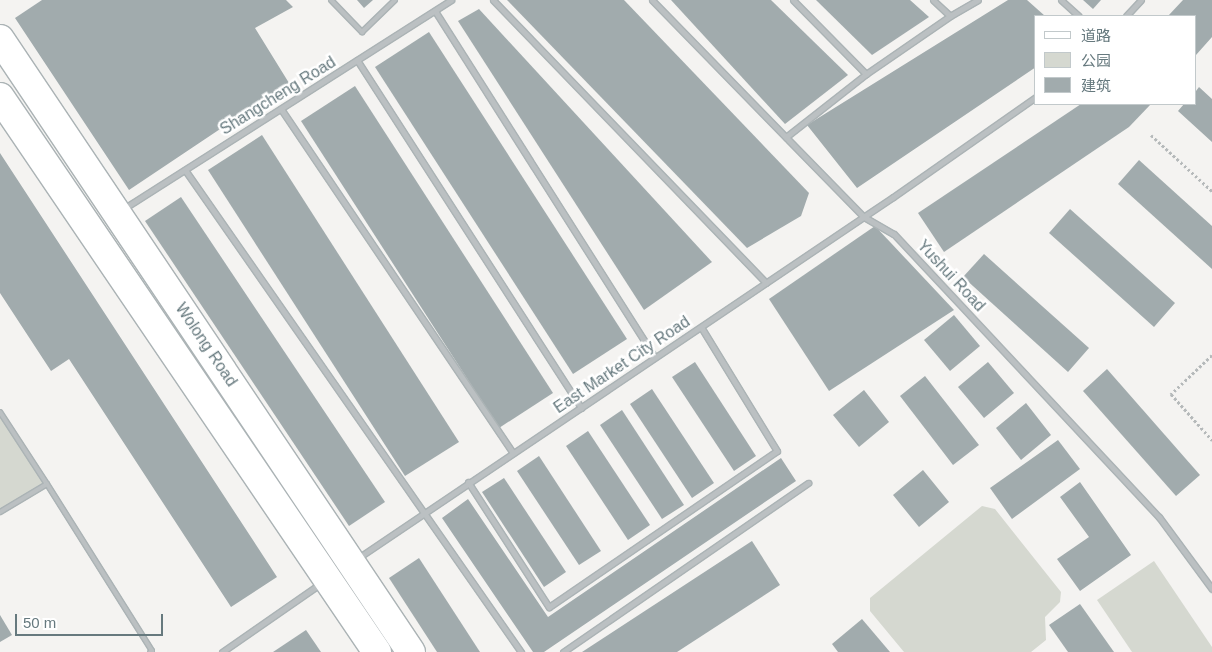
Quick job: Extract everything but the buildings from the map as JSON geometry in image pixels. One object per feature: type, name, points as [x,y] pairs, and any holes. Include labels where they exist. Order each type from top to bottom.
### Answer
[{"type":"main road","name":"Wolong Road","points":[[0,39],[118,212],[339,571],[376,652]]},
{"type":"main road","name":"Wolong Road","points":[[0,97],[339,571],[411,652]]},
{"type":"street","name":"Shangcheng Road","points":[[118,212],[451,0]]},
{"type":"street","points":[[493,0],[766,283]]},
{"type":"street","name":"Yushui Road","points":[[652,0],[864,217],[894,234],[1160,517],[1212,589]]},
{"type":"street","points":[[793,0],[866,74]]},
{"type":"street","points":[[933,0],[950,16]]},
{"type":"street","points":[[786,137],[866,74],[950,16],[978,0]]},
{"type":"street","points":[[1061,0],[1078,15]]},
{"type":"street","points":[[1127,15],[1141,0]]},
{"type":"street","points":[[435,10],[655,357]]},
{"type":"street","points":[[357,60],[580,408]]},
{"type":"street","name":"East Market City Road","points":[[222,652],[468,482],[513,454],[864,217],[1034,98]]},
{"type":"street","points":[[280,109],[513,454]]},
{"type":"street","points":[[185,170],[522,652]]},
{"type":"street","points":[[468,482],[549,607],[778,451],[701,327]]},
{"type":"street","points":[[563,652],[808,483]]},
{"type":"lane","points":[[331,0],[362,32],[395,0]]},
{"type":"lane","points":[[0,412],[47,484],[150,652]]},
{"type":"lane","points":[[0,512],[47,484]]},
{"type":"path","points":[[1151,135],[1212,191]]},
{"type":"path","points":[[1212,355],[1171,394],[1212,440]]},
{"type":"green space","points":[[0,412],[47,484],[0,512]]},
{"type":"green space","points":[[982,506],[995,509],[1061,592],[1060,602],[1045,617],[1046,640],[1031,652],[904,652],[870,611],[870,598]]},
{"type":"green space","points":[[1154,561],[1212,647],[1212,652],[1132,652],[1097,600]]}]
